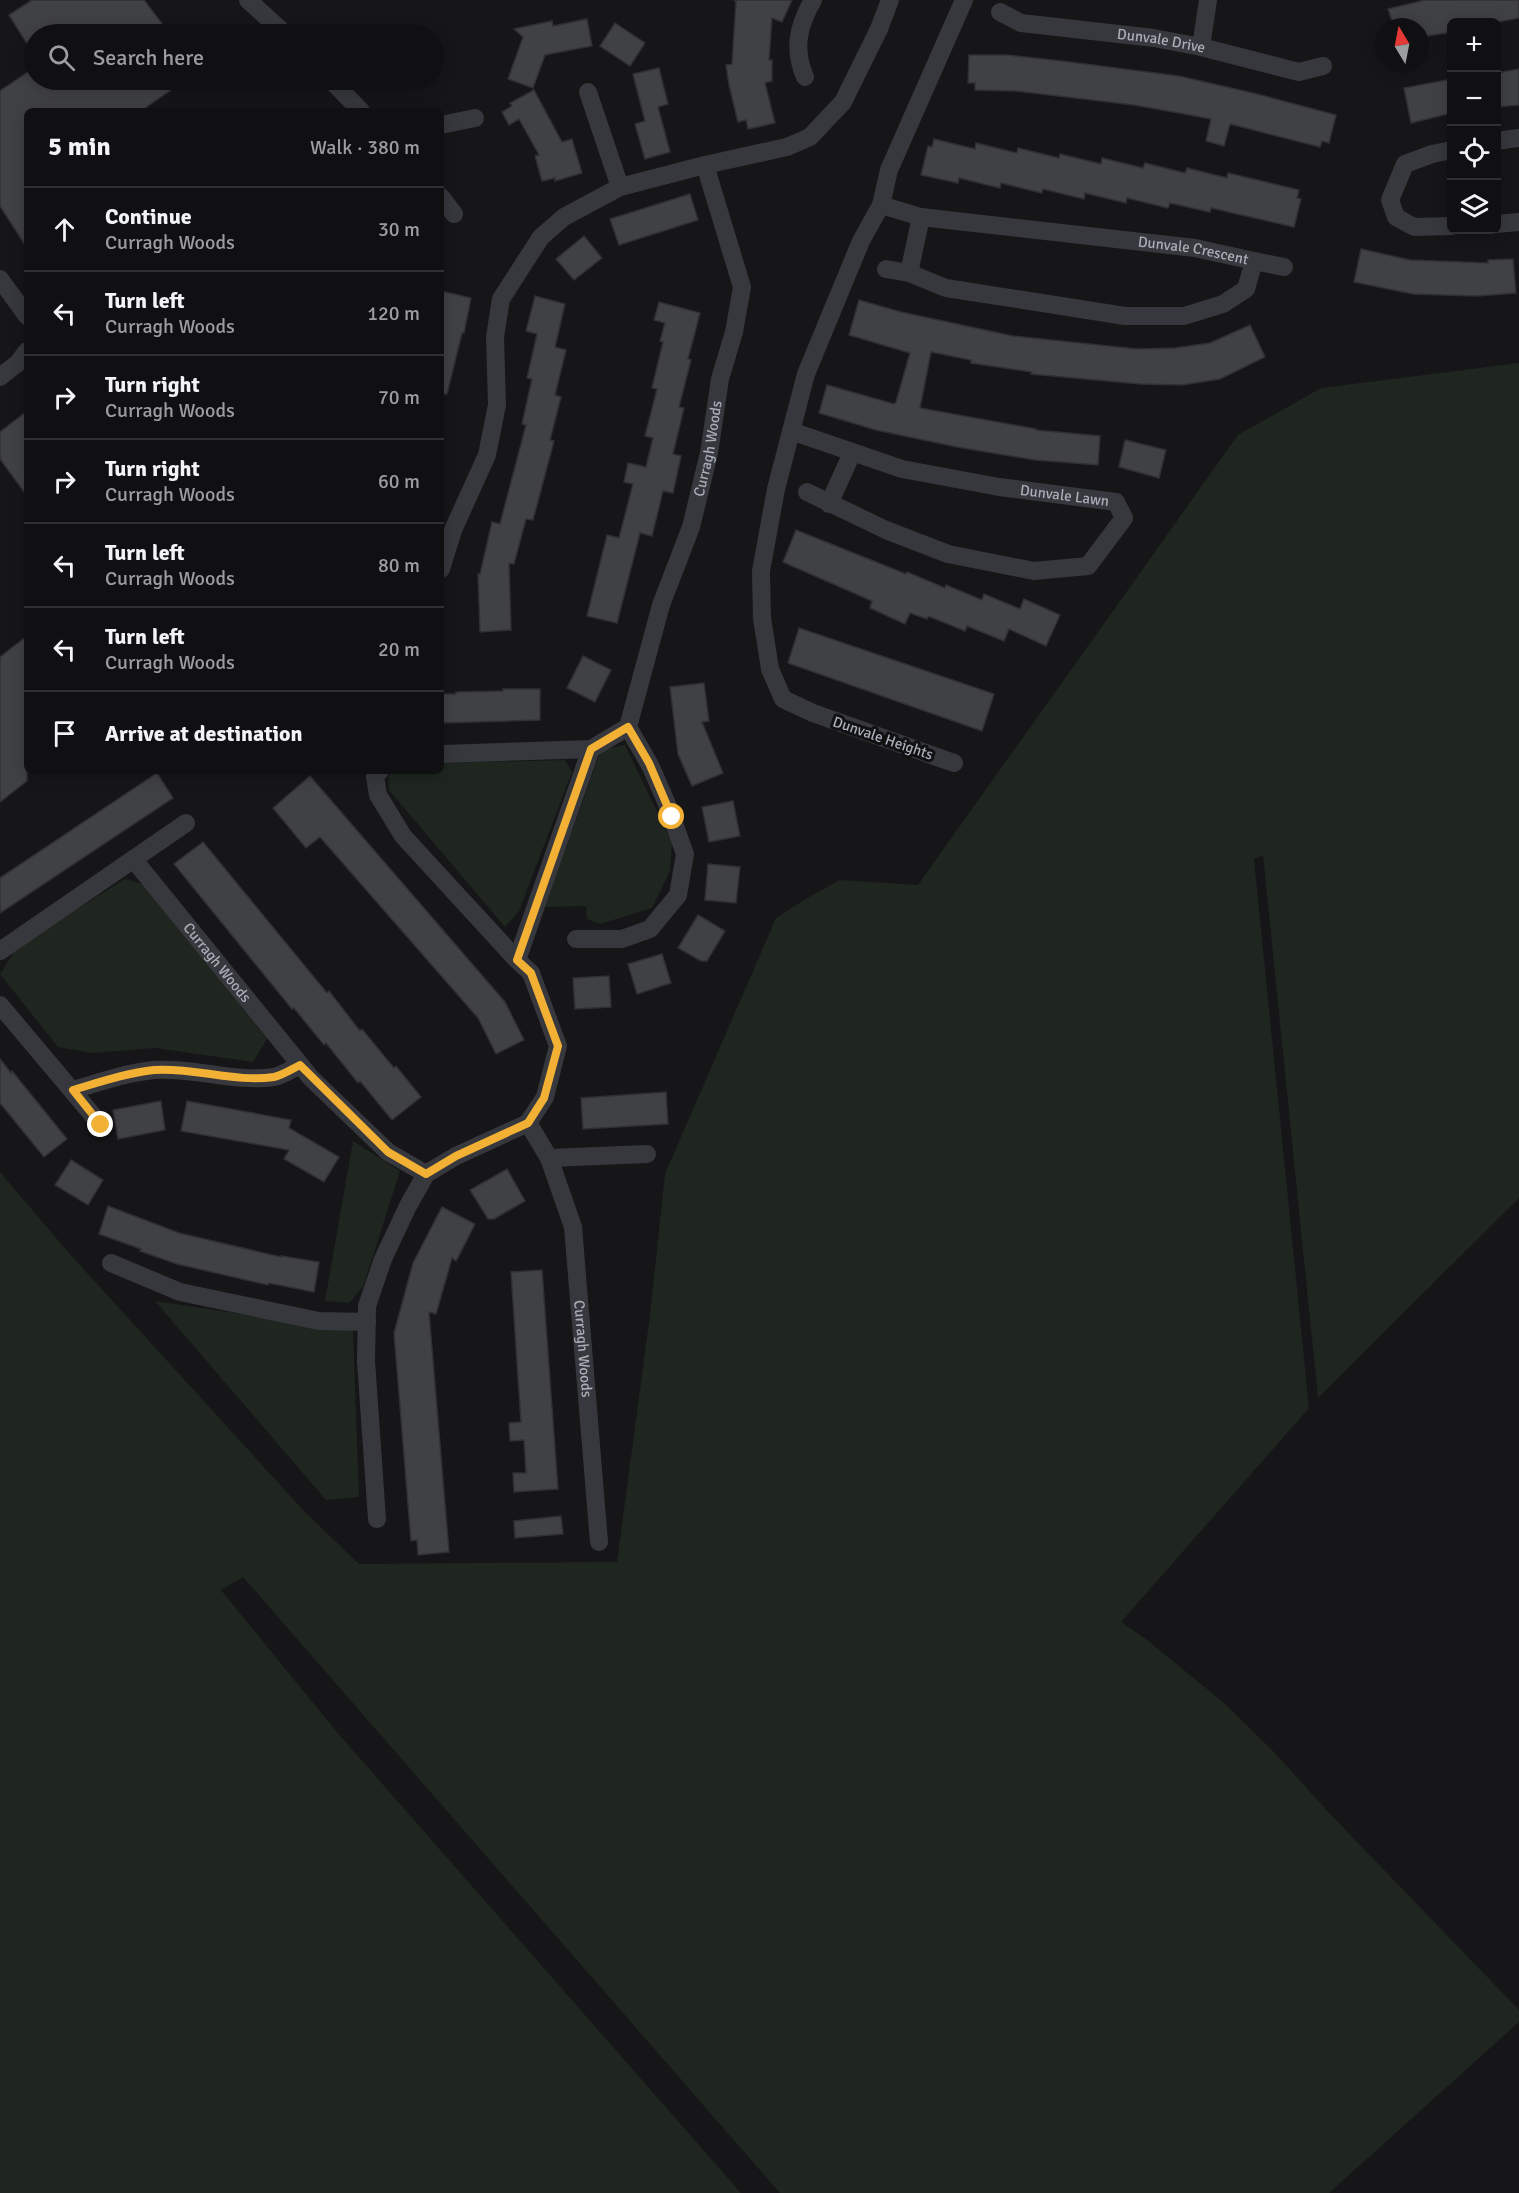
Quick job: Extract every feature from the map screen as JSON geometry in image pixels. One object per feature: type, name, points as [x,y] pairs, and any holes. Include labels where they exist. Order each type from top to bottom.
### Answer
[{"type":"street","points":[[248,0],[274,24]]},
{"type":"street","points":[[805,77],[796,46],[807,9],[813,0]]},
{"type":"street","points":[[444,559],[453,530],[487,455],[498,405],[495,337],[501,299],[541,237],[564,217],[620,186],[787,147],[810,137],[843,102],[879,29],[890,0]]},
{"type":"street","points":[[791,431],[806,374],[861,241],[881,205],[889,170],[964,0]]},
{"type":"street","points":[[1201,47],[1208,0]]},
{"type":"street","name":"Dunvale Drive","points":[[1000,12],[1021,23],[1098,31],[1201,47],[1299,72],[1323,66]]},
{"type":"street","points":[[341,90],[359,108]]},
{"type":"street","points":[[588,92],[620,186]]},
{"type":"street","points":[[444,124],[475,118]]},
{"type":"street","points":[[1501,140],[1519,138]]},
{"type":"street","points":[[1447,151],[1405,164],[1390,200],[1396,217],[1414,227],[1447,226]]},
{"type":"street","name":"Curragh Woods","points":[[628,727],[661,605],[691,527],[709,453],[720,379],[734,332],[742,287],[705,165]]},
{"type":"street","points":[[444,201],[454,214]]},
{"type":"street","name":"Dunvale Crescent","points":[[881,205],[921,217],[1196,248],[1254,261],[1246,289],[1223,304],[1184,316],[1125,316],[946,288],[909,273],[886,268]]},
{"type":"street","points":[[909,273],[921,217]]},
{"type":"street","points":[[1501,224],[1519,222]]},
{"type":"street","points":[[1254,261],[1284,267]]},
{"type":"street","points":[[0,279],[24,312]]},
{"type":"street","points":[[0,377],[18,363],[24,355]]},
{"type":"street","name":"Dunvale Lawn","points":[[791,431],[902,469],[988,485],[1116,502],[1124,518],[1088,566],[1034,572],[948,554],[829,504],[807,492]]},
{"type":"street","name":"Dunvale Heights","points":[[791,431],[767,530],[762,571],[762,618],[770,669],[783,699],[813,713],[954,763]]},
{"type":"street","points":[[829,504],[852,453]]},
{"type":"street","points":[[444,754],[591,749],[628,727],[651,767],[685,854],[678,895],[650,929],[622,939],[576,939]]},
{"type":"street","points":[[517,960],[591,749]]},
{"type":"street","points":[[377,774],[375,776],[378,795],[404,836],[531,973],[558,1046],[544,1098],[528,1123],[456,1156],[426,1174],[383,1259],[368,1306],[366,1361],[377,1519]]},
{"type":"street","points":[[0,951],[186,822]]},
{"type":"street","name":"Curragh Woods","points":[[134,860],[300,1065],[388,1152],[426,1174]]},
{"type":"street","points":[[0,1005],[101,1125]]},
{"type":"street","points":[[73,1090],[112,1078],[155,1070],[213,1073],[255,1079],[277,1076],[300,1065]]},
{"type":"street","name":"Curragh Woods","points":[[528,1123],[549,1158],[573,1227],[599,1542]]},
{"type":"street","points":[[549,1158],[647,1154]]},
{"type":"street","points":[[111,1263],[180,1292],[319,1321],[367,1322]]},
{"type":"shaded area","points":[[1519,363],[1519,1198],[1318,1398],[1263,855],[1254,859],[1309,1408],[1121,1622],[1147,1640],[1223,1702],[1271,1749],[1332,1816],[1519,2010],[1519,2022],[1329,2193],[780,2193],[243,1577],[221,1590],[336,1731],[741,2193],[0,2193],[0,1172],[68,1252],[304,1511],[359,1564],[617,1562],[650,1315],[665,1174],[776,918],[840,880],[918,885],[1238,435],[1321,388]]},
{"type":"shaded area","points":[[625,745],[672,843],[670,871],[652,908],[600,924],[587,919],[586,906],[545,907],[601,750]]},
{"type":"shaded area","points":[[565,760],[572,772],[519,911],[505,927],[389,790],[388,776],[390,774],[444,774],[444,763]]},
{"type":"shaded area","points":[[125,879],[146,885],[267,1039],[253,1062],[155,1048],[92,1053],[58,1047],[0,974],[18,946]]},
{"type":"shaded area","points":[[353,1141],[400,1171],[363,1287],[349,1303],[325,1301]]},
{"type":"shaded area","points":[[155,1301],[353,1331],[359,1497],[326,1500]]},
{"type":"building","points":[[32,0],[144,0],[162,24],[24,24],[24,39],[9,15]]},
{"type":"building","points":[[734,0],[792,0],[782,22],[772,18],[769,60],[772,60],[772,81],[765,83],[775,123],[748,129],[746,120],[738,122],[726,65],[732,64],[736,1]]},
{"type":"building","points":[[1425,0],[1519,0],[1519,18],[1501,21],[1501,18],[1447,18],[1447,33],[1429,36],[1429,18],[1391,18],[1388,9]]},
{"type":"building","points":[[587,19],[592,46],[545,55],[533,88],[508,79],[523,37],[514,29],[552,21],[553,26]]},
{"type":"building","points":[[615,23],[645,43],[630,66],[600,46]]},
{"type":"building","points":[[969,55],[1007,55],[1179,76],[1336,115],[1329,143],[1322,141],[1320,147],[1230,124],[1224,146],[1206,141],[1211,119],[1134,105],[1016,91],[975,90],[975,83],[968,83]]},
{"type":"building","points":[[659,68],[668,104],[658,107],[670,152],[645,159],[635,124],[645,121],[633,74]]},
{"type":"building","points":[[1519,69],[1519,105],[1501,107],[1501,72]]},
{"type":"building","points":[[24,75],[24,90],[171,90],[145,108],[24,108],[24,243],[0,206],[0,91]]},
{"type":"building","points":[[1447,80],[1447,114],[1411,123],[1404,88]]},
{"type":"building","points":[[534,90],[562,142],[572,139],[582,173],[555,181],[555,178],[542,181],[535,156],[539,155],[519,119],[509,125],[502,112],[512,106],[510,103]]},
{"type":"building","points":[[934,139],[975,149],[976,143],[1017,153],[1018,148],[1059,158],[1060,154],[1101,164],[1102,158],[1143,168],[1145,163],[1185,173],[1187,168],[1227,178],[1228,173],[1299,190],[1297,198],[1301,199],[1294,227],[1211,208],[1210,212],[1170,203],[1168,208],[1127,198],[1126,203],[1085,193],[1084,199],[1043,189],[1042,193],[1001,183],[1000,188],[959,178],[958,183],[921,175],[928,146],[932,147]]},
{"type":"building","points":[[690,194],[698,220],[619,245],[610,219]]},
{"type":"building","points":[[584,236],[602,258],[574,280],[556,259]]},
{"type":"building","points":[[1361,249],[1410,260],[1488,263],[1488,260],[1513,259],[1516,293],[1477,296],[1413,294],[1354,282]]},
{"type":"building","points":[[444,292],[471,298],[447,394],[444,394]]},
{"type":"building","points":[[535,296],[565,304],[555,347],[566,350],[555,395],[561,397],[550,440],[554,441],[533,520],[526,519],[514,564],[509,563],[511,630],[480,632],[478,574],[480,574],[492,522],[500,524],[526,425],[522,424],[532,379],[527,378],[537,334],[526,331]]},
{"type":"building","points":[[859,300],[901,312],[1013,336],[1137,349],[1175,348],[1210,343],[1250,325],[1265,357],[1220,379],[1182,385],[1140,384],[1031,374],[1032,372],[971,363],[971,360],[931,352],[920,408],[1036,430],[1100,436],[1098,465],[1035,460],[876,430],[819,413],[827,385],[894,404],[896,402],[910,353],[849,335]]},
{"type":"building","points":[[659,302],[700,313],[679,407],[684,408],[673,454],[681,456],[673,493],[663,491],[652,536],[640,533],[617,623],[587,616],[607,535],[619,538],[633,484],[624,482],[628,463],[646,467],[653,438],[645,436],[657,389],[652,388],[665,323],[654,320]]},
{"type":"building","points":[[24,413],[24,492],[0,459],[0,432]]},
{"type":"building","points":[[1125,440],[1166,450],[1159,478],[1119,467]]},
{"type":"building","points":[[796,530],[906,574],[907,572],[945,588],[946,585],[982,600],[984,594],[1020,609],[1024,599],[1060,615],[1046,646],[1009,629],[1004,641],[967,626],[965,631],[928,616],[927,619],[910,613],[905,624],[870,608],[872,601],[783,562]]},
{"type":"building","points":[[799,628],[994,694],[982,731],[788,663]]},
{"type":"building","points":[[24,638],[24,774],[27,774],[27,781],[0,802],[0,657]]},
{"type":"building","points":[[583,656],[611,670],[595,702],[567,688]]},
{"type":"building","points":[[704,683],[709,721],[702,722],[723,773],[692,786],[678,754],[670,687]]},
{"type":"building","points":[[503,689],[540,689],[540,720],[444,723],[444,694],[503,691]]},
{"type":"building","points":[[156,774],[173,798],[0,913],[0,878]]},
{"type":"building","points":[[310,776],[505,1002],[524,1040],[496,1054],[478,1018],[320,837],[306,848],[273,808]]},
{"type":"building","points":[[733,801],[740,836],[709,842],[702,807]]},
{"type":"building","points":[[203,842],[327,993],[329,991],[360,1031],[362,1029],[421,1097],[392,1120],[326,1043],[324,1045],[294,1008],[292,1009],[174,864]]},
{"type":"building","points":[[708,864],[740,867],[736,903],[705,900]]},
{"type":"building","points":[[698,915],[725,931],[707,961],[701,961],[678,948]]},
{"type":"building","points":[[662,954],[671,983],[637,994],[628,964]]},
{"type":"building","points":[[609,976],[611,1007],[575,1009],[573,978]]},
{"type":"building","points":[[0,1059],[67,1139],[44,1157],[0,1103]]},
{"type":"building","points":[[666,1092],[668,1124],[583,1129],[581,1098]]},
{"type":"building","points":[[161,1101],[165,1130],[118,1139],[113,1110]]},
{"type":"building","points":[[187,1101],[291,1120],[289,1128],[339,1157],[324,1182],[284,1159],[289,1150],[181,1131]]},
{"type":"building","points":[[71,1160],[103,1180],[88,1205],[55,1185]]},
{"type":"building","points":[[507,1169],[525,1201],[494,1219],[488,1219],[470,1190]]},
{"type":"building","points":[[108,1206],[179,1233],[281,1257],[319,1262],[314,1292],[269,1283],[268,1285],[177,1264],[99,1234]]},
{"type":"building","points":[[442,1207],[475,1224],[456,1261],[452,1258],[436,1314],[429,1312],[449,1552],[418,1555],[417,1540],[411,1541],[394,1333],[413,1263]]},
{"type":"building","points":[[542,1270],[558,1489],[514,1492],[513,1473],[526,1473],[524,1440],[510,1441],[509,1423],[521,1422],[511,1272]]},
{"type":"building","points":[[561,1516],[563,1534],[515,1538],[514,1521]]},
{"type":"route","points":[[101,1125],[73,1090],[112,1078],[155,1070],[213,1073],[255,1079],[277,1076],[300,1065],[362,1129],[388,1152],[426,1174],[456,1156],[528,1123],[544,1098],[558,1046],[531,973],[517,960],[591,749],[628,727],[649,763],[672,817]]}]
